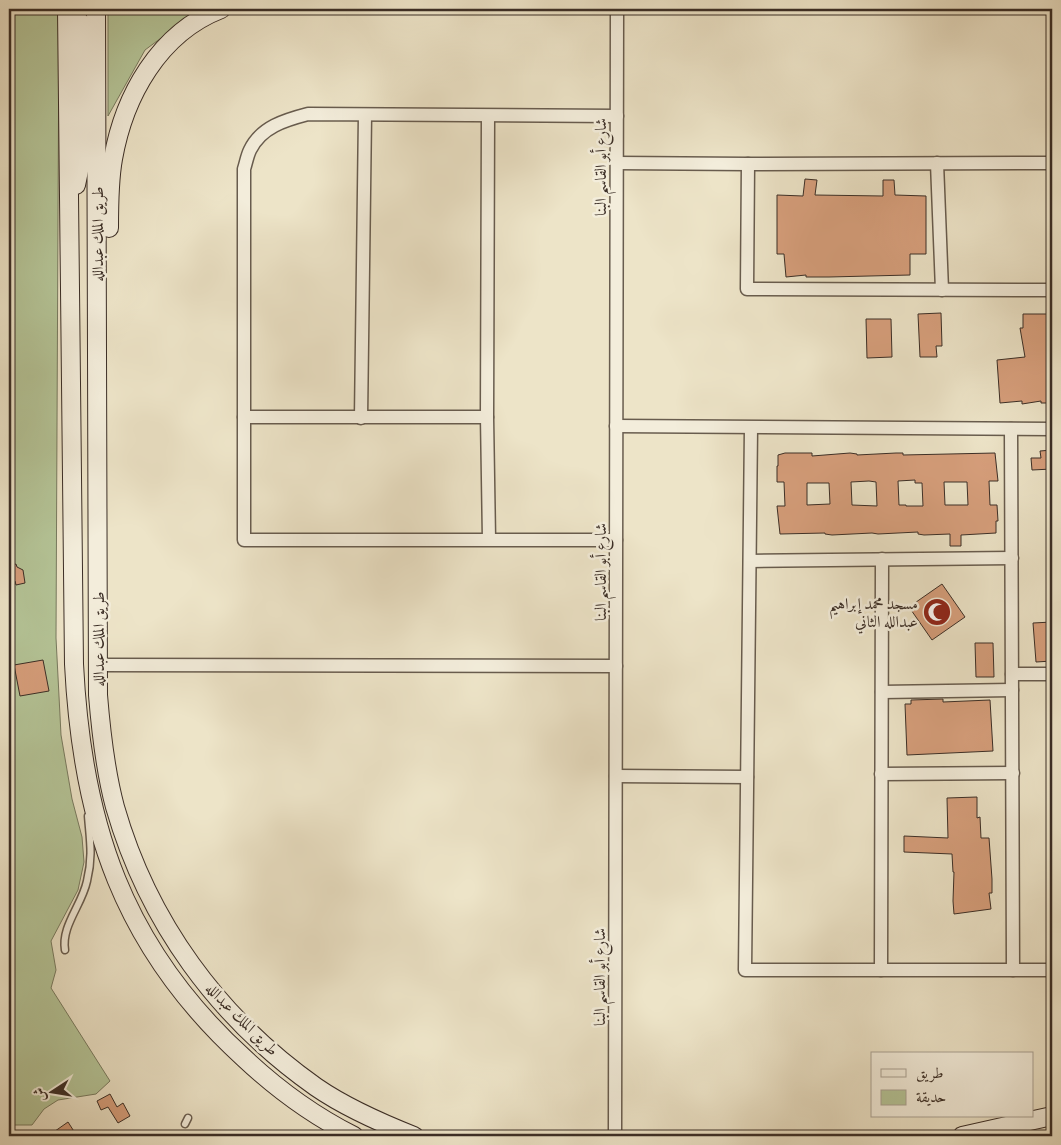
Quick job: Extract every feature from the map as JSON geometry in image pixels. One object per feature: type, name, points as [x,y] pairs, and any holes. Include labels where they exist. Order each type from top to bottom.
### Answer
[{"type":"street","name":"طريق الملك عبدالله","points":[[67,9],[74,664],[78,726],[86,777],[104,848],[122,894],[146,940],[173,981],[199,1013],[230,1046],[285,1093],[336,1127],[354,1136]]},
{"type":"street","points":[[68,224],[80,161],[80,9]]},
{"type":"street","name":"طريق الملك عبدالله","points":[[96,9],[98,666],[101,737],[115,805],[134,863],[165,927],[216,996],[267,1048],[316,1087],[344,1104],[414,1136]]},
{"type":"street","points":[[98,326],[109,301],[112,160],[123,119],[144,75],[168,43],[184,29],[220,9]]},
{"type":"street","name":"شارع أبو القاسم البنا","points":[[615,1136],[617,9]]},
{"type":"street","points":[[616,540],[244,540],[244,169],[250,150],[263,132],[284,120],[308,114],[617,116]]},
{"type":"street","points":[[361,418],[365,115]]},
{"type":"street","points":[[488,116],[487,417],[490,539]]},
{"type":"street","points":[[617,163],[1052,163]]},
{"type":"street","points":[[748,164],[747,289],[1052,290]]},
{"type":"street","points":[[937,164],[942,290]]},
{"type":"street","points":[[244,417],[487,417]]},
{"type":"street","points":[[616,426],[1052,429]]},
{"type":"street","points":[[751,428],[745,970],[1052,970]]},
{"type":"street","points":[[1011,430],[1014,970]]},
{"type":"street","points":[[750,561],[1012,558]]},
{"type":"street","points":[[881,970],[882,559]]},
{"type":"street","points":[[98,666],[616,666]]},
{"type":"street","points":[[1012,674],[1052,674]]},
{"type":"street","points":[[882,692],[1012,690]]},
{"type":"street","points":[[882,774],[1012,773]]},
{"type":"street","points":[[616,776],[747,777]]},
{"type":"street","points":[[962,1136],[1052,1116]]},
{"type":"lane","points":[[65,950],[66,930],[80,903],[87,883],[91,861],[92,843],[86,777]]},
{"type":"lane","points":[[285,1093],[305,1116],[340,1136]]},
{"type":"green space","points":[[9,9],[59,9],[56,638],[61,735],[72,799],[82,837],[84,862],[78,890],[51,941],[56,970],[51,988],[110,1081],[96,1094],[58,1100],[44,1109],[32,1125],[9,1125]]},
{"type":"green space","points":[[108,9],[200,9],[145,50],[108,116]]},
{"type":"building","points":[[805,179],[817,180],[815,195],[883,196],[883,180],[894,180],[895,195],[926,196],[926,254],[910,254],[910,275],[806,277],[806,275],[786,277],[784,254],[777,254],[777,195],[803,196]]},
{"type":"building","points":[[941,313],[942,346],[936,346],[937,357],[920,357],[918,314]]},
{"type":"building","points":[[1023,314],[1052,314],[1052,403],[1041,403],[1041,401],[1022,404],[1022,401],[1000,403],[997,360],[1025,357],[1020,328],[1023,328]]},
{"type":"building","points":[[866,319],[891,319],[892,357],[867,358]]},
{"type":"building","points":[[1052,450],[1052,469],[1032,470],[1031,458],[1041,458],[1040,451]]},
{"type":"building","points":[[785,453],[812,453],[812,456],[850,453],[857,455],[903,453],[903,455],[995,453],[998,481],[989,481],[990,505],[997,505],[998,521],[996,521],[996,533],[961,535],[961,546],[950,546],[950,534],[924,535],[918,534],[918,532],[832,535],[825,533],[780,534],[777,506],[785,506],[784,482],[777,482],[778,455]],"holes":[[[915,480],[915,483],[922,483],[923,506],[899,505],[898,481]],[[851,482],[876,482],[877,506],[852,505]],[[944,482],[967,482],[968,505],[945,505]],[[807,483],[829,483],[830,504],[807,505]]]},
{"type":"building","points":[[16,564],[17,567],[23,570],[25,583],[16,585],[15,581],[10,579],[9,566]]},
{"type":"building","name":"مسجد محمد إبراهيم عبدالله الثاني","points":[[942,584],[965,617],[932,640],[909,607]]},
{"type":"building","points":[[1052,622],[1052,661],[1036,662],[1033,623]]},
{"type":"building","points":[[975,643],[993,643],[994,677],[976,677]]},
{"type":"building","points":[[43,660],[49,691],[20,696],[14,665]]},
{"type":"building","points":[[943,699],[943,702],[990,700],[993,751],[907,755],[905,704],[911,704],[911,700]]},
{"type":"building","points":[[977,797],[977,818],[980,817],[981,838],[989,838],[992,879],[992,893],[989,893],[991,909],[954,914],[952,854],[904,852],[904,836],[948,838],[947,798]]},
{"type":"building","points":[[110,1094],[117,1107],[123,1103],[130,1116],[118,1123],[108,1107],[101,1110],[97,1101]]},
{"type":"building","points":[[68,1122],[77,1136],[48,1136]]},
{"type":"place","name":"مسجد محمد إبراهيم عبدالله الثاني","points":[[937,612]]}]
